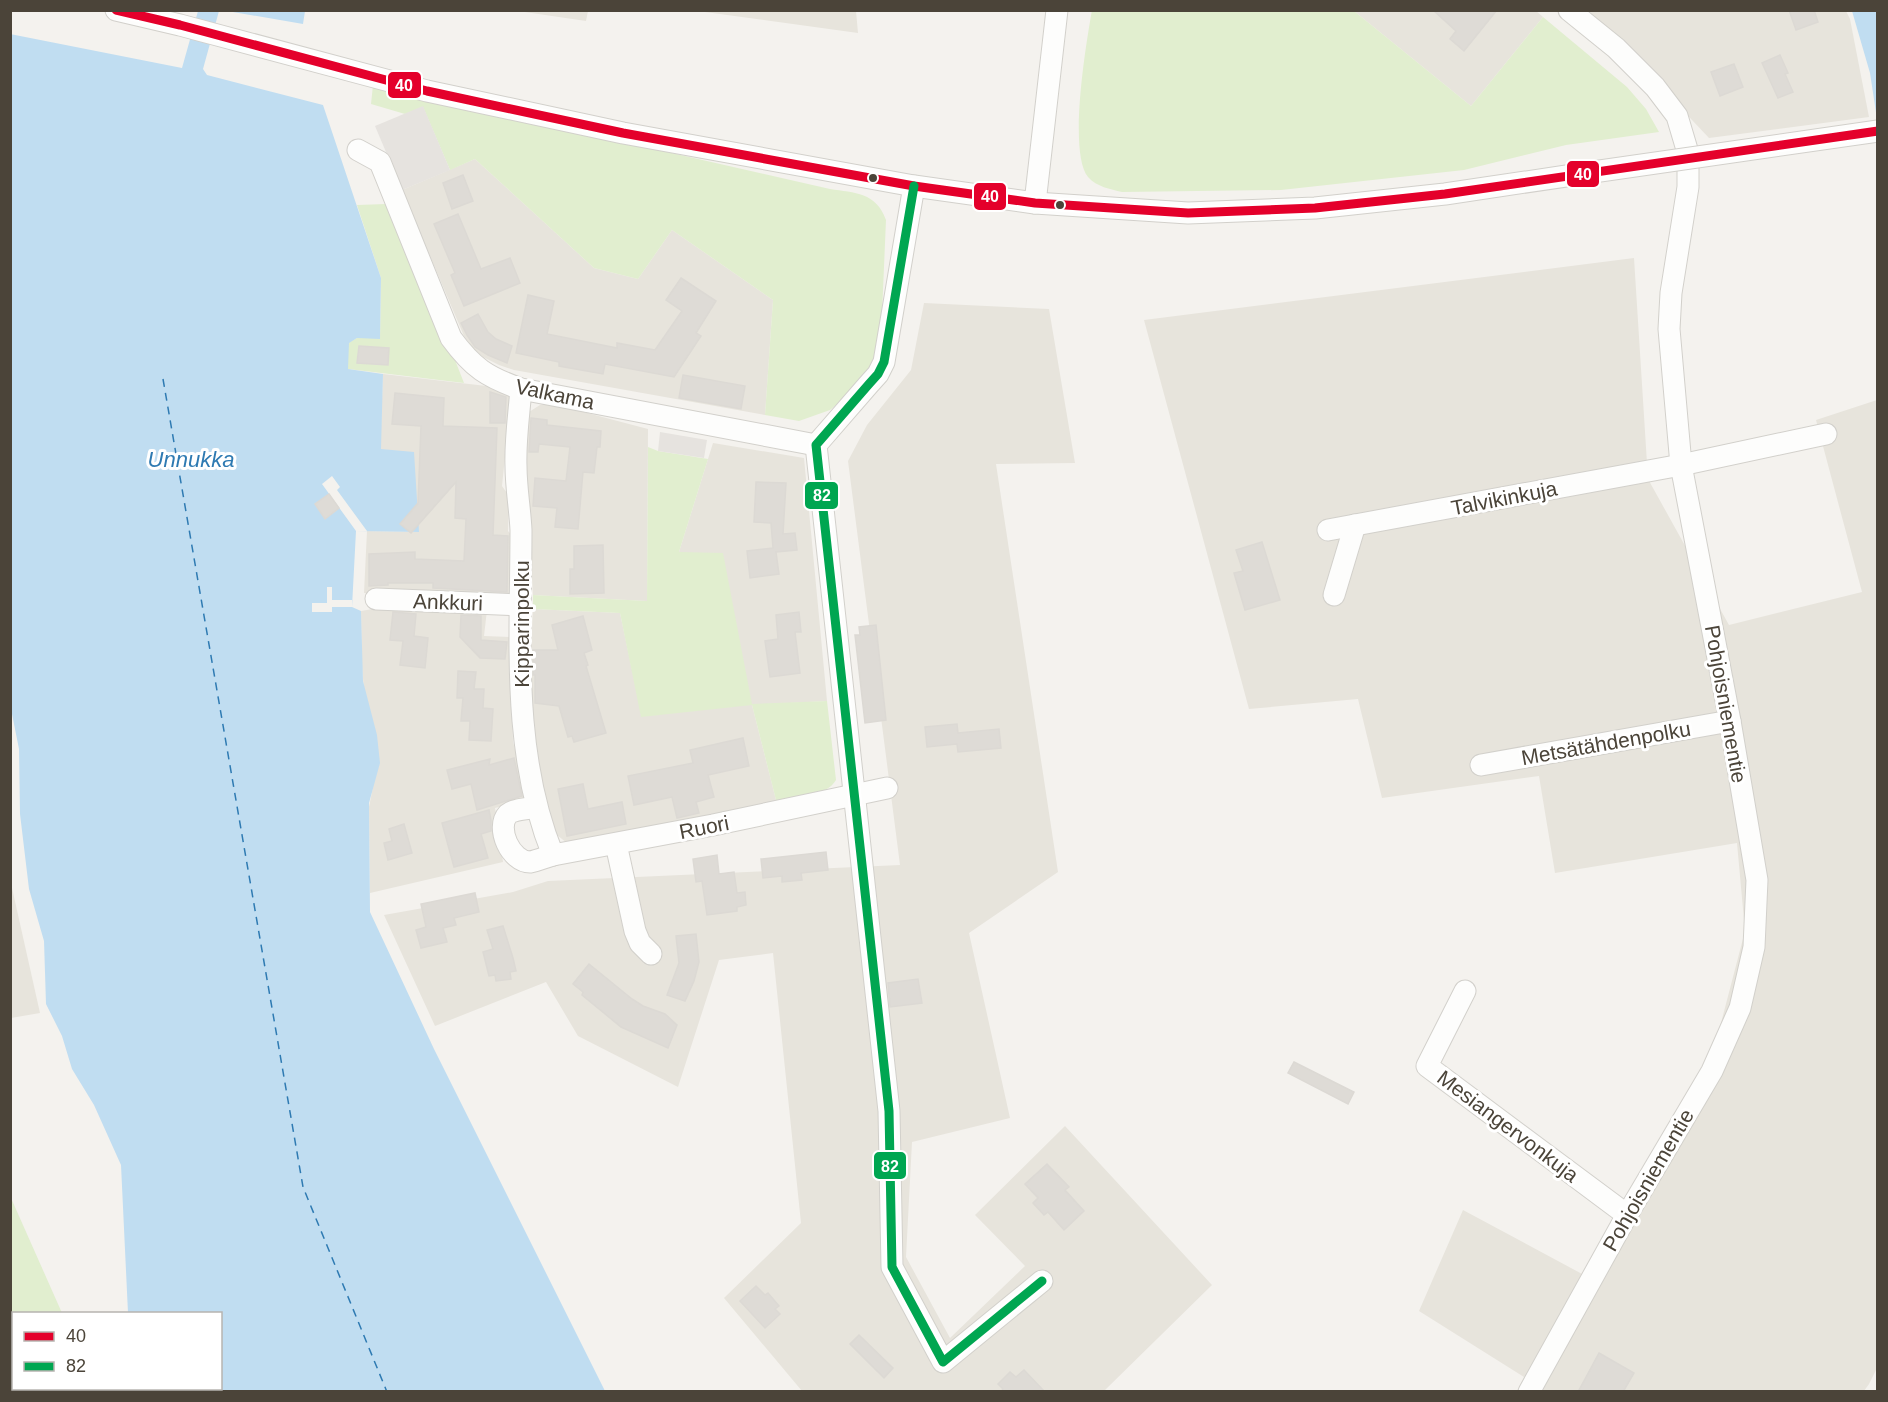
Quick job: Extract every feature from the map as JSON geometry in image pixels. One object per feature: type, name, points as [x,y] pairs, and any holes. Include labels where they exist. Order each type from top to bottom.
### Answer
[{"type":"street","points":[[116,10],[427,91],[623,133],[914,186],[1035,203],[1188,213],[1314,208],[1445,194],[1878,131]]},
{"type":"street","points":[[1035,203],[1058,10]]},
{"type":"street","name":"Pohjoisniementie","points":[[1529,1392],[1627,1215],[1712,1071],[1740,1008],[1754,947],[1757,880],[1730,721],[1681,465],[1669,329],[1671,293],[1688,187],[1688,153],[1677,117],[1655,87],[1616,48],[1569,10]]},
{"type":"street","name":"Valkama","points":[[358,150],[380,162],[451,338],[465,358],[482,372],[521,389],[816,445]]},
{"type":"street","points":[[914,186],[884,362],[878,374],[816,445],[890,1111],[892,1267],[943,1362],[1042,1281]]},
{"type":"street","name":"Kipparinpolku","points":[[521,389],[516,466],[521,527],[522,718],[536,807],[553,855]]},
{"type":"street","name":"Talvikinkuja","points":[[1328,530],[1681,465],[1826,434]]},
{"type":"street","points":[[1335,594],[1355,525]]},
{"type":"street","name":"Ankkuri","points":[[376,599],[520,605]]},
{"type":"street","name":"Metsätähdenpolku","points":[[1481,765],[1730,721]]},
{"type":"street","name":"Ruori","points":[[536,807],[513,811],[507,815],[504,833],[512,853],[519,859],[529,862],[553,855],[887,788]]},
{"type":"street","points":[[615,844],[635,931],[640,944],[651,954]]},
{"type":"street","name":"Mesiangervonkuja","points":[[1465,991],[1427,1066],[1627,1215]]},
{"type":"shaded area","points":[[705,10],[856,11],[858,33],[705,12]]},
{"type":"shaded area","points":[[1535,10],[1543,17],[1471,106],[1354,11]]},
{"type":"shaded area","points":[[518,11],[588,11],[586,21]]},
{"type":"shaded area","points":[[1589,11],[1846,11],[1850,19],[1869,117],[1709,138]]},
{"type":"shaded area","points":[[423,106],[450,170],[402,190],[375,126]]},
{"type":"shaded area","points":[[475,159],[594,268],[638,279],[672,230],[773,300],[765,415],[514,370],[483,357],[464,336],[402,190]]},
{"type":"shaded area","points":[[1634,258],[1648,479],[1729,625],[1862,592],[1816,420],[1877,400],[1878,1366],[1864,1391],[1517,1391],[1524,1377],[1419,1311],[1463,1210],[1584,1275],[1715,1046],[1745,931],[1737,843],[1555,873],[1539,776],[1382,798],[1358,699],[1249,709],[1144,320]]},
{"type":"shaded area","points":[[924,303],[1049,309],[1075,463],[996,464],[1058,872],[969,933],[1010,1118],[912,1142],[906,1257],[950,1338],[1025,1266],[975,1215],[1065,1126],[1212,1285],[1104,1391],[802,1391],[724,1298],[801,1223],[773,953],[719,960],[678,1087],[578,1036],[546,982],[435,1026],[384,915],[513,892],[548,881],[900,865],[848,461],[867,425],[911,370]]},
{"type":"shaded area","points":[[383,374],[512,389],[502,486],[509,496],[508,531],[512,536],[511,599],[364,593],[367,531],[418,532],[380,449]]},
{"type":"shaded area","points":[[553,404],[648,429],[647,601],[533,595],[524,477],[529,412],[540,405]]},
{"type":"shaded area","points":[[660,432],[707,440],[704,458],[658,451]]},
{"type":"shaded area","points":[[713,443],[804,458],[827,701],[752,705],[777,804],[567,843],[552,831],[528,705],[533,609],[620,613],[642,717],[679,552]]},
{"type":"shaded area","points":[[384,607],[487,610],[484,636],[510,637],[513,742],[528,799],[495,808],[503,862],[370,893],[369,807],[373,787],[362,668],[361,611]]},
{"type":"shaded area","points":[[10,879],[40,1013],[11,1018],[10,1018]]},
{"type":"green space","points":[[1092,10],[1354,11],[1471,106],[1543,17],[1627,87],[1646,109],[1659,132],[1566,145],[1464,170],[1281,190],[1122,192],[1095,183],[1088,177],[1082,164],[1079,145],[1080,97]]},
{"type":"green space","points":[[373,85],[856,193],[870,199],[877,204],[886,220],[881,337],[871,366],[852,391],[830,410],[799,421],[765,415],[773,300],[672,230],[638,279],[594,268],[475,159],[450,170],[423,107],[405,114],[371,104]]},
{"type":"green space","points":[[386,204],[441,335],[455,360],[464,383],[348,369],[348,343],[357,338],[380,338],[381,278],[357,205]]},
{"type":"green space","points":[[648,447],[658,451],[708,459],[679,552],[723,553],[752,704],[827,701],[836,780],[826,790],[777,804],[752,705],[641,717],[620,613],[533,609],[533,595],[647,601]]},
{"type":"green space","points":[[11,1198],[62,1312],[12,1312],[12,1390],[98,1391],[11,1391]]},
{"type":"water","name":"Unnukka","points":[[198,11],[219,11],[203,69],[207,75],[323,105],[381,278],[380,339],[357,338],[349,343],[348,369],[383,374],[381,449],[414,452],[419,532],[356,531],[352,607],[361,611],[363,681],[377,735],[380,763],[369,803],[370,912],[434,1049],[605,1391],[134,1390],[222,1390],[222,1312],[128,1312],[121,1165],[94,1105],[72,1069],[62,1036],[46,1004],[44,941],[29,889],[20,814],[19,749],[10,704],[10,34],[182,68]]},
{"type":"water","points":[[227,11],[305,11],[303,24]]},
{"type":"water","points":[[1852,11],[1877,11],[1877,119],[1870,73]]},
{"type":"pier","points":[[332,476],[340,487],[337,490],[367,531],[356,531],[322,484]]},
{"type":"pier","points":[[327,587],[332,587],[332,600],[352,600],[352,607],[332,607],[332,612],[312,612],[312,603],[327,603]]},
{"type":"building","points":[[1433,10],[1497,10],[1464,51],[1450,39],[1456,31]]},
{"type":"building","points":[[1789,10],[1814,10],[1818,22],[1796,30]]},
{"type":"building","points":[[1780,55],[1793,92],[1778,98],[1762,63]]},
{"type":"building","points":[[1734,64],[1743,87],[1720,96],[1711,72]]},
{"type":"building","points":[[463,175],[473,201],[452,209],[443,183]]},
{"type":"building","points":[[458,214],[481,269],[510,258],[520,283],[464,306],[451,275],[455,273],[434,224]]},
{"type":"building","points":[[681,278],[716,301],[696,333],[701,336],[674,377],[605,364],[603,374],[559,366],[559,362],[516,353],[528,295],[554,301],[547,334],[617,348],[617,343],[655,350],[682,311],[666,300]]},
{"type":"building","points":[[478,314],[488,332],[496,339],[512,346],[507,363],[475,347],[467,335],[461,323]]},
{"type":"building","points":[[359,346],[389,348],[388,365],[357,363]]},
{"type":"building","points":[[683,375],[745,386],[741,409],[679,398]]},
{"type":"building","points":[[490,392],[506,397],[505,423],[490,423]]},
{"type":"building","points":[[395,393],[444,398],[443,426],[497,428],[493,535],[508,536],[507,592],[433,588],[433,583],[388,583],[388,585],[369,586],[369,554],[415,552],[415,559],[464,561],[466,519],[455,518],[456,482],[411,533],[400,524],[418,503],[421,426],[392,424]]},
{"type":"building","points":[[531,418],[547,420],[547,425],[601,431],[594,473],[583,472],[578,529],[555,527],[557,508],[533,506],[535,478],[566,481],[570,447],[539,444],[538,452],[529,452]]},
{"type":"building","points":[[756,482],[786,483],[783,534],[795,533],[797,550],[776,552],[779,574],[750,578],[747,551],[773,548],[771,523],[754,522]]},
{"type":"building","points":[[329,494],[339,508],[325,519],[315,504]]},
{"type":"building","points":[[1262,542],[1280,600],[1245,610],[1234,573],[1243,571],[1236,550]]},
{"type":"building","points":[[603,545],[604,593],[570,594],[570,569],[574,569],[574,546]]},
{"type":"building","points":[[393,612],[416,614],[414,636],[428,638],[425,668],[400,665],[403,641],[390,640]]},
{"type":"building","points":[[799,612],[801,632],[795,632],[800,673],[770,677],[765,641],[778,639],[776,615]]},
{"type":"building","points":[[461,615],[481,616],[481,640],[507,642],[505,659],[480,658],[460,637]]},
{"type":"building","points":[[583,616],[592,650],[584,653],[588,665],[586,666],[606,733],[574,742],[572,736],[568,737],[559,706],[535,703],[533,650],[558,650],[552,625]]},
{"type":"building","points":[[876,625],[886,720],[865,723],[855,635],[860,635],[859,627]]},
{"type":"building","points":[[458,671],[476,672],[474,689],[484,689],[483,708],[493,709],[491,741],[469,740],[470,721],[461,721],[463,698],[457,698]]},
{"type":"building","points":[[957,724],[958,733],[999,729],[1001,748],[958,752],[957,744],[927,747],[925,727]]},
{"type":"building","points":[[743,738],[749,766],[708,775],[714,797],[696,802],[699,813],[677,818],[672,797],[634,805],[628,776],[693,763],[690,750]]},
{"type":"building","points":[[514,758],[522,796],[477,810],[471,784],[452,789],[447,770],[490,759],[489,765]]},
{"type":"building","points":[[583,784],[588,809],[622,802],[626,824],[567,836],[558,789]]},
{"type":"building","points":[[489,810],[491,831],[481,834],[488,858],[454,867],[442,823]]},
{"type":"building","points":[[404,824],[412,853],[388,860],[384,843],[392,841],[389,829]]},
{"type":"building","points":[[826,852],[828,870],[801,873],[802,880],[782,882],[782,876],[763,878],[761,859]]},
{"type":"building","points":[[717,855],[719,874],[734,872],[737,893],[745,892],[746,905],[737,907],[737,911],[707,915],[702,881],[696,882],[693,859]]},
{"type":"building","points":[[475,893],[479,912],[454,918],[456,925],[443,928],[447,942],[421,948],[416,930],[426,927],[421,904]]},
{"type":"building","points":[[503,926],[516,971],[510,972],[511,979],[496,981],[495,975],[489,976],[483,952],[493,949],[487,930]]},
{"type":"building","points":[[696,934],[699,962],[685,1001],[667,995],[679,963],[676,936]]},
{"type":"building","points":[[589,964],[632,999],[643,1006],[665,1014],[677,1025],[668,1048],[621,1027],[582,995],[583,992],[573,984]]},
{"type":"building","points":[[918,979],[922,1003],[890,1007],[888,983]]},
{"type":"building","points":[[1294,1062],[1354,1092],[1348,1104],[1288,1073]]},
{"type":"building","points":[[1047,1164],[1069,1187],[1065,1190],[1084,1211],[1064,1230],[1048,1212],[1044,1215],[1033,1203],[1038,1198],[1025,1184]]},
{"type":"building","points":[[756,1286],[765,1295],[768,1293],[779,1306],[775,1309],[780,1314],[765,1328],[740,1301]]},
{"type":"building","points":[[859,1335],[893,1368],[884,1378],[850,1344]]},
{"type":"building","points":[[1599,1353],[1634,1373],[1623,1392],[1578,1392]]},
{"type":"building","points":[[1024,1370],[1045,1392],[1001,1392],[1003,1389],[998,1384],[1010,1372],[1016,1377]]},
{"type":"ferry route","points":[[163,379],[303,1187],[387,1392]]},
{"type":"transit line","name":"40","points":[[116,10],[427,91],[623,133],[914,186],[1035,203],[1188,213],[1315,208],[1445,194],[1878,131]]},
{"type":"transit line","name":"82","points":[[914,186],[884,362],[878,374],[816,445],[889,1111],[892,1267],[943,1362],[1042,1281]]}]
